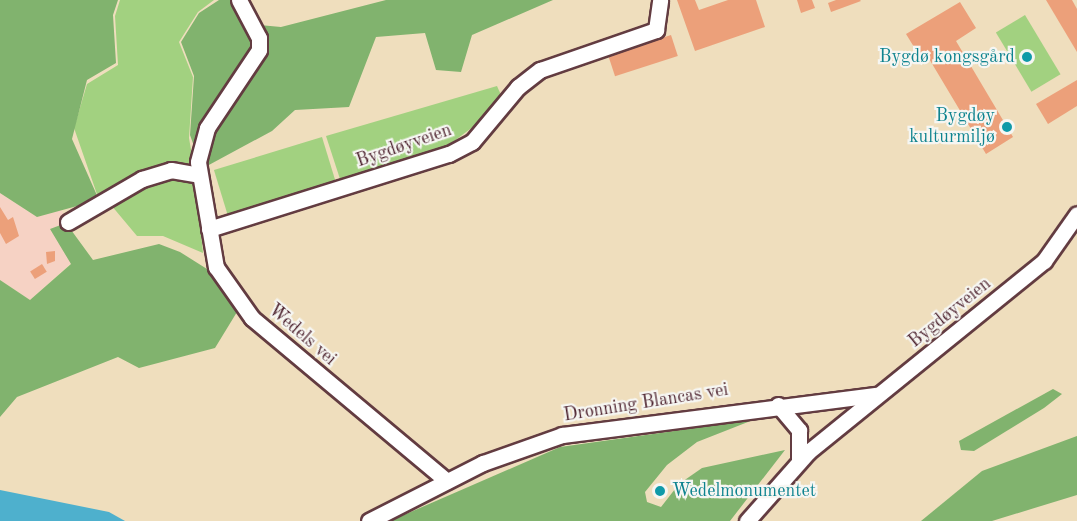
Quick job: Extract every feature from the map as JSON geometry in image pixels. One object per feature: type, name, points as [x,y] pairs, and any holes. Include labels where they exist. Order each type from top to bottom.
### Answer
[{"type":"street","name":"Wedels vei","points":[[238,0],[255,27],[259,51],[207,128],[198,176],[221,277],[252,318],[447,482]]},
{"type":"street","name":"Bygdøyveien","points":[[209,229],[449,154],[480,134],[518,87],[540,70],[656,30],[660,0]]},
{"type":"street","points":[[68,222],[142,179],[171,170],[198,176]]},
{"type":"street","name":"Bygdøyveien","points":[[747,521],[799,460],[875,394],[1033,271],[1072,236],[1077,214]]},
{"type":"street","name":"Dronning Blancas vei","points":[[369,521],[523,447],[582,430],[875,394]]},
{"type":"street","points":[[827,401],[835,413],[834,430]]},
{"type":"street","points":[[778,405],[797,424],[799,460]]},
{"type":"shaded area","points":[[0,193],[37,217],[62,210],[66,223],[50,229],[71,263],[30,300],[0,280]]},
{"type":"green space","points":[[0,0],[118,0],[113,15],[116,63],[87,80],[72,139],[99,200],[37,217],[0,193]]},
{"type":"green space","points":[[120,0],[214,0],[198,12],[179,42],[193,77],[189,138],[194,167],[99,200],[74,128],[87,84],[118,65],[115,16]]},
{"type":"green space","points":[[219,0],[235,0],[249,24],[281,27],[386,0],[553,0],[472,35],[461,72],[436,70],[425,33],[376,37],[349,107],[295,110],[272,131],[207,166],[200,163],[190,135],[194,76],[181,42],[199,13]]},
{"type":"green space","points":[[1025,15],[1061,74],[1031,92],[996,33]]},
{"type":"green space","points":[[497,86],[501,95],[482,120],[449,145],[340,179],[326,136]]},
{"type":"green space","points":[[322,137],[336,182],[228,215],[214,170]]},
{"type":"green space","points":[[176,175],[196,180],[203,253],[163,236],[137,236],[111,205],[147,182]]},
{"type":"green space","points":[[66,223],[93,260],[159,244],[180,252],[207,269],[237,312],[215,348],[139,368],[118,357],[17,397],[0,417],[0,280],[30,300],[71,264],[50,229]]},
{"type":"green space","points":[[1053,389],[1062,394],[1044,408],[974,451],[961,450],[959,441]]},
{"type":"green space","points":[[753,420],[697,442],[667,465],[645,492],[647,502],[661,507],[679,484],[702,468],[785,450],[730,521],[390,521],[560,447]]},
{"type":"green space","points":[[1077,436],[1077,495],[992,521],[921,521],[982,471]]},
{"type":"water","points":[[0,490],[109,512],[125,521],[0,521]]},
{"type":"building","points":[[677,0],[695,0],[699,10],[728,0],[756,0],[765,27],[695,51]]},
{"type":"building","points":[[797,0],[812,0],[815,8],[801,13]]},
{"type":"building","points":[[836,0],[861,1],[831,12],[828,3]]},
{"type":"building","points":[[1046,0],[1072,0],[1077,9],[1077,52]]},
{"type":"building","points":[[960,2],[976,28],[956,41],[1013,137],[986,154],[928,57],[922,60],[906,34]]},
{"type":"building","points":[[671,35],[678,56],[615,76],[608,55]]},
{"type":"building","points":[[1077,80],[1077,106],[1048,124],[1036,104]]},
{"type":"building","points":[[0,207],[8,220],[13,217],[19,236],[6,244],[0,233]]},
{"type":"building","points":[[55,251],[55,261],[47,264],[46,252]]},
{"type":"building","points":[[42,264],[47,272],[35,279],[30,271]]},
{"type":"place","name":"Bygdø kongsgård","points":[[1027,57]]},
{"type":"place","name":"Bygdøy kulturmiljø","points":[[1007,127]]},
{"type":"place","name":"Wedelmonumentet","points":[[660,491]]}]
